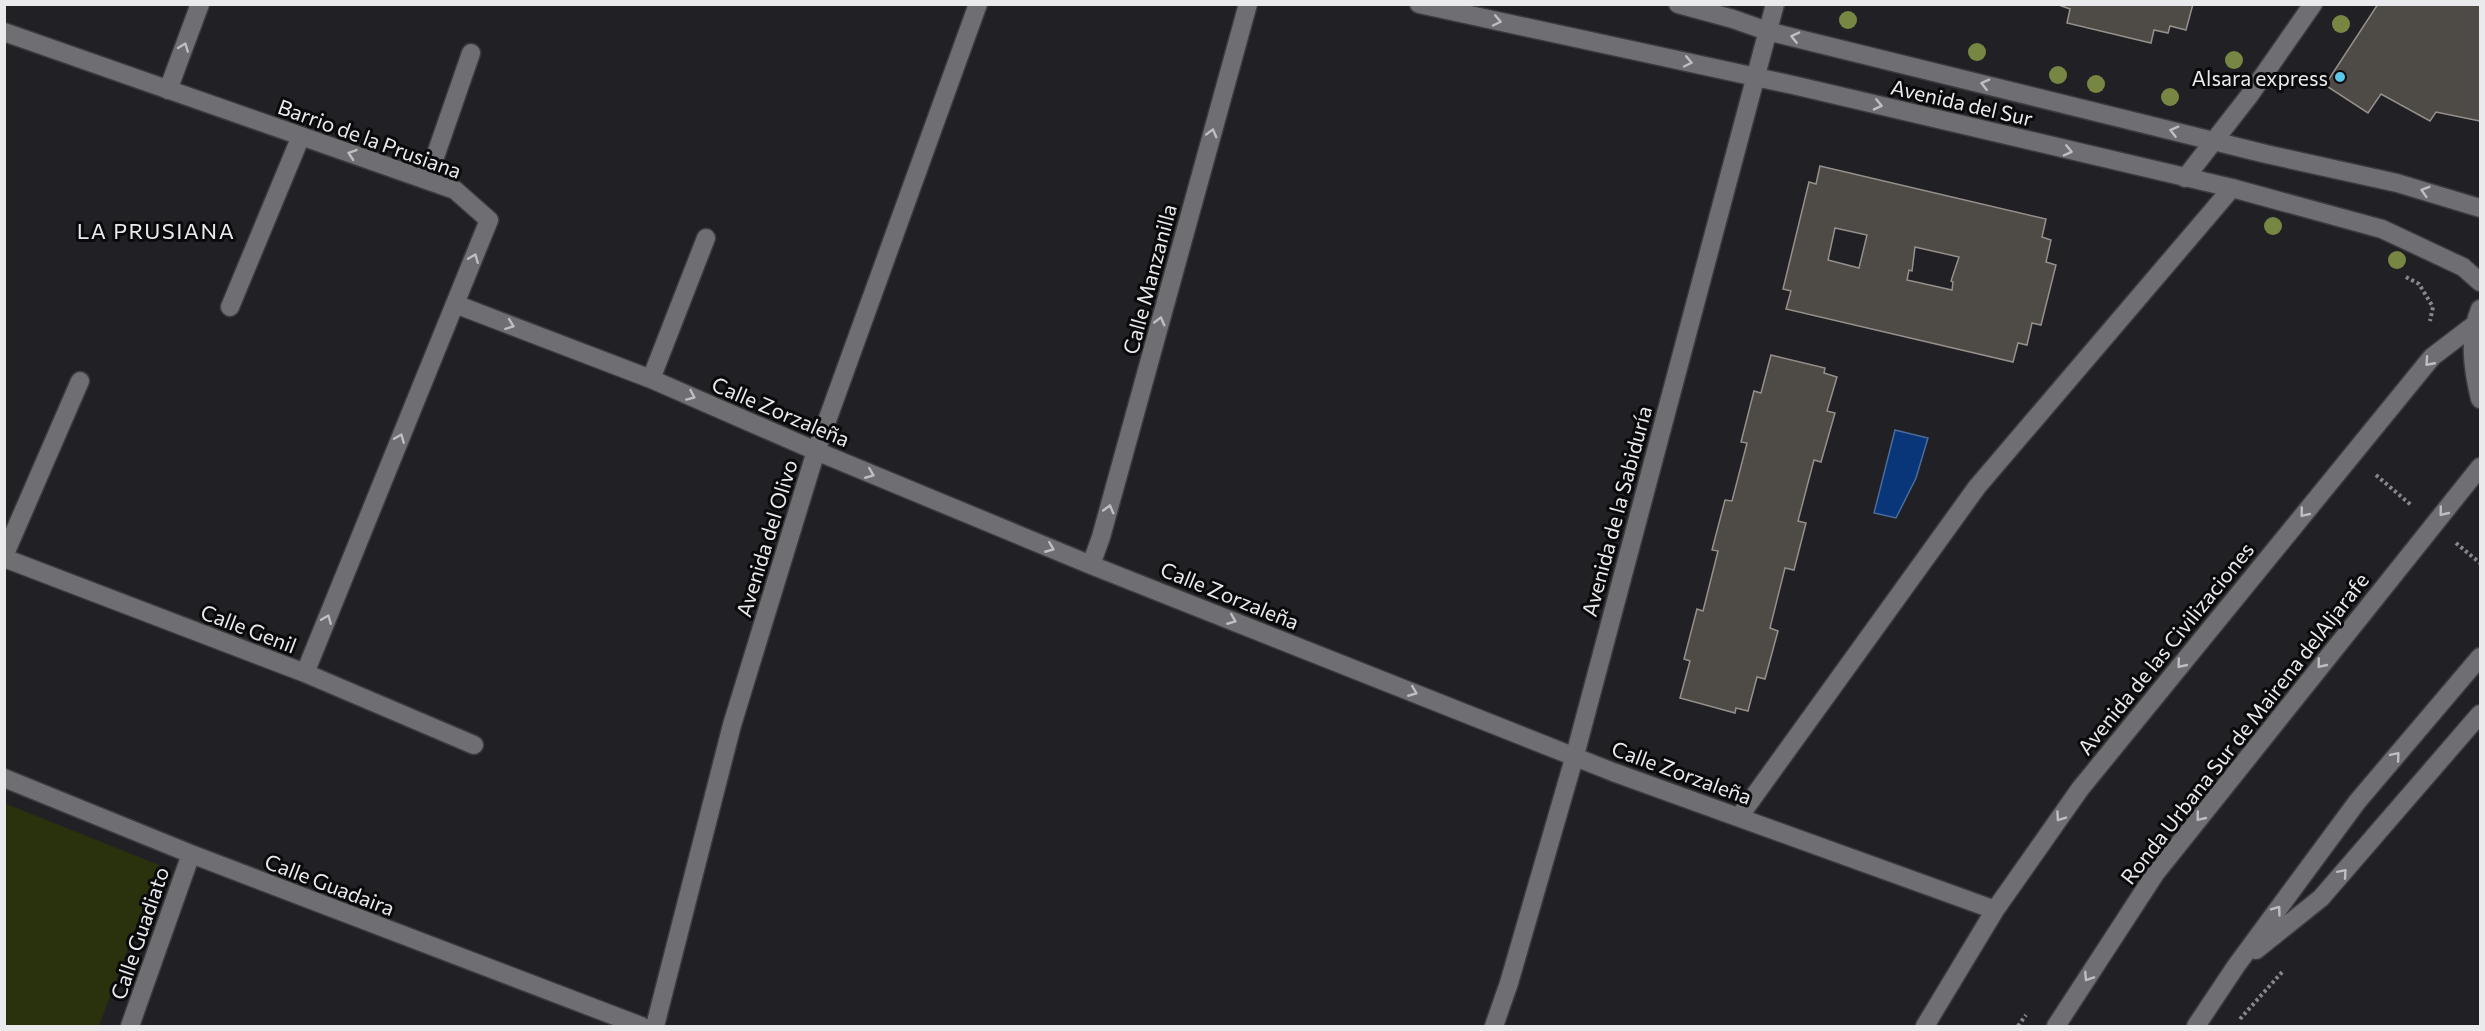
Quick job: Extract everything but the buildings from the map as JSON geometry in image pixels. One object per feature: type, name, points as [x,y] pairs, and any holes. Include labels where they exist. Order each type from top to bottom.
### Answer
[{"type":"street","points":[[168,90],[200,4]]},
{"type":"street","name":"Avenida del Olivo","points":[[655,1026],[732,725],[816,451],[978,4]]},
{"type":"street","name":"Calle Manzanilla","points":[[1091,565],[1101,537],[1248,4]]},
{"type":"street","name":"Avenida del Sur","points":[[1419,4],[1755,78],[2232,188],[2382,230],[2463,267],[2481,282]]},
{"type":"street","name":"Avenida del Sur","points":[[1678,4],[1767,31],[2397,183],[2481,208]]},
{"type":"street","name":"Avenida de la Sabiduría","points":[[1494,1026],[1509,983],[1575,755],[1775,4]]},
{"type":"street","points":[[2185,178],[2313,4]]},
{"type":"street","name":"Barrio de la Prusiana","points":[[4,32],[455,190],[489,220],[306,673]]},
{"type":"street","points":[[427,180],[471,53]]},
{"type":"street","points":[[230,307],[300,136]]},
{"type":"street","points":[[1739,817],[1977,487],[2232,188]]},
{"type":"street","points":[[651,379],[706,238]]},
{"type":"street","name":"Calle Zorzaleña","points":[[455,304],[651,379],[816,451],[1091,565],[1613,772],[1995,910]]},
{"type":"street","points":[[2477,317],[2474,373],[2481,399]]},
{"type":"street","name":"Avenida de las Civilizaciones","points":[[1925,1026],[1995,910],[2080,789],[2432,357],[2477,317]]},
{"type":"street","points":[[4,557],[80,381]]},
{"type":"street","name":"Ronda Urbana Sur de Mairena delAljarafe","points":[[2056,1026],[2155,873],[2481,467]]},
{"type":"street","name":"Calle Genil","points":[[4,557],[306,673],[474,746]]},
{"type":"street","points":[[2196,1026],[2236,966],[2356,802],[2481,657]]},
{"type":"street","points":[[2236,966],[2321,898],[2481,714]]},
{"type":"street","name":"Calle Guadaira","points":[[4,778],[191,855],[641,1026]]},
{"type":"street","name":"Calle Guadiato","points":[[130,1026],[191,855]]},
{"type":"green space","points":[[4,803],[159,865],[99,1026],[5,1026]]},
{"type":"water","points":[[1895,430],[1928,438],[1916,478],[1896,518],[1874,513]]},
{"type":"place","name":"Alsara express","points":[[2340,77]]},
{"type":"district","name":"LA PRUSIANA","points":[[156,230]]}]
